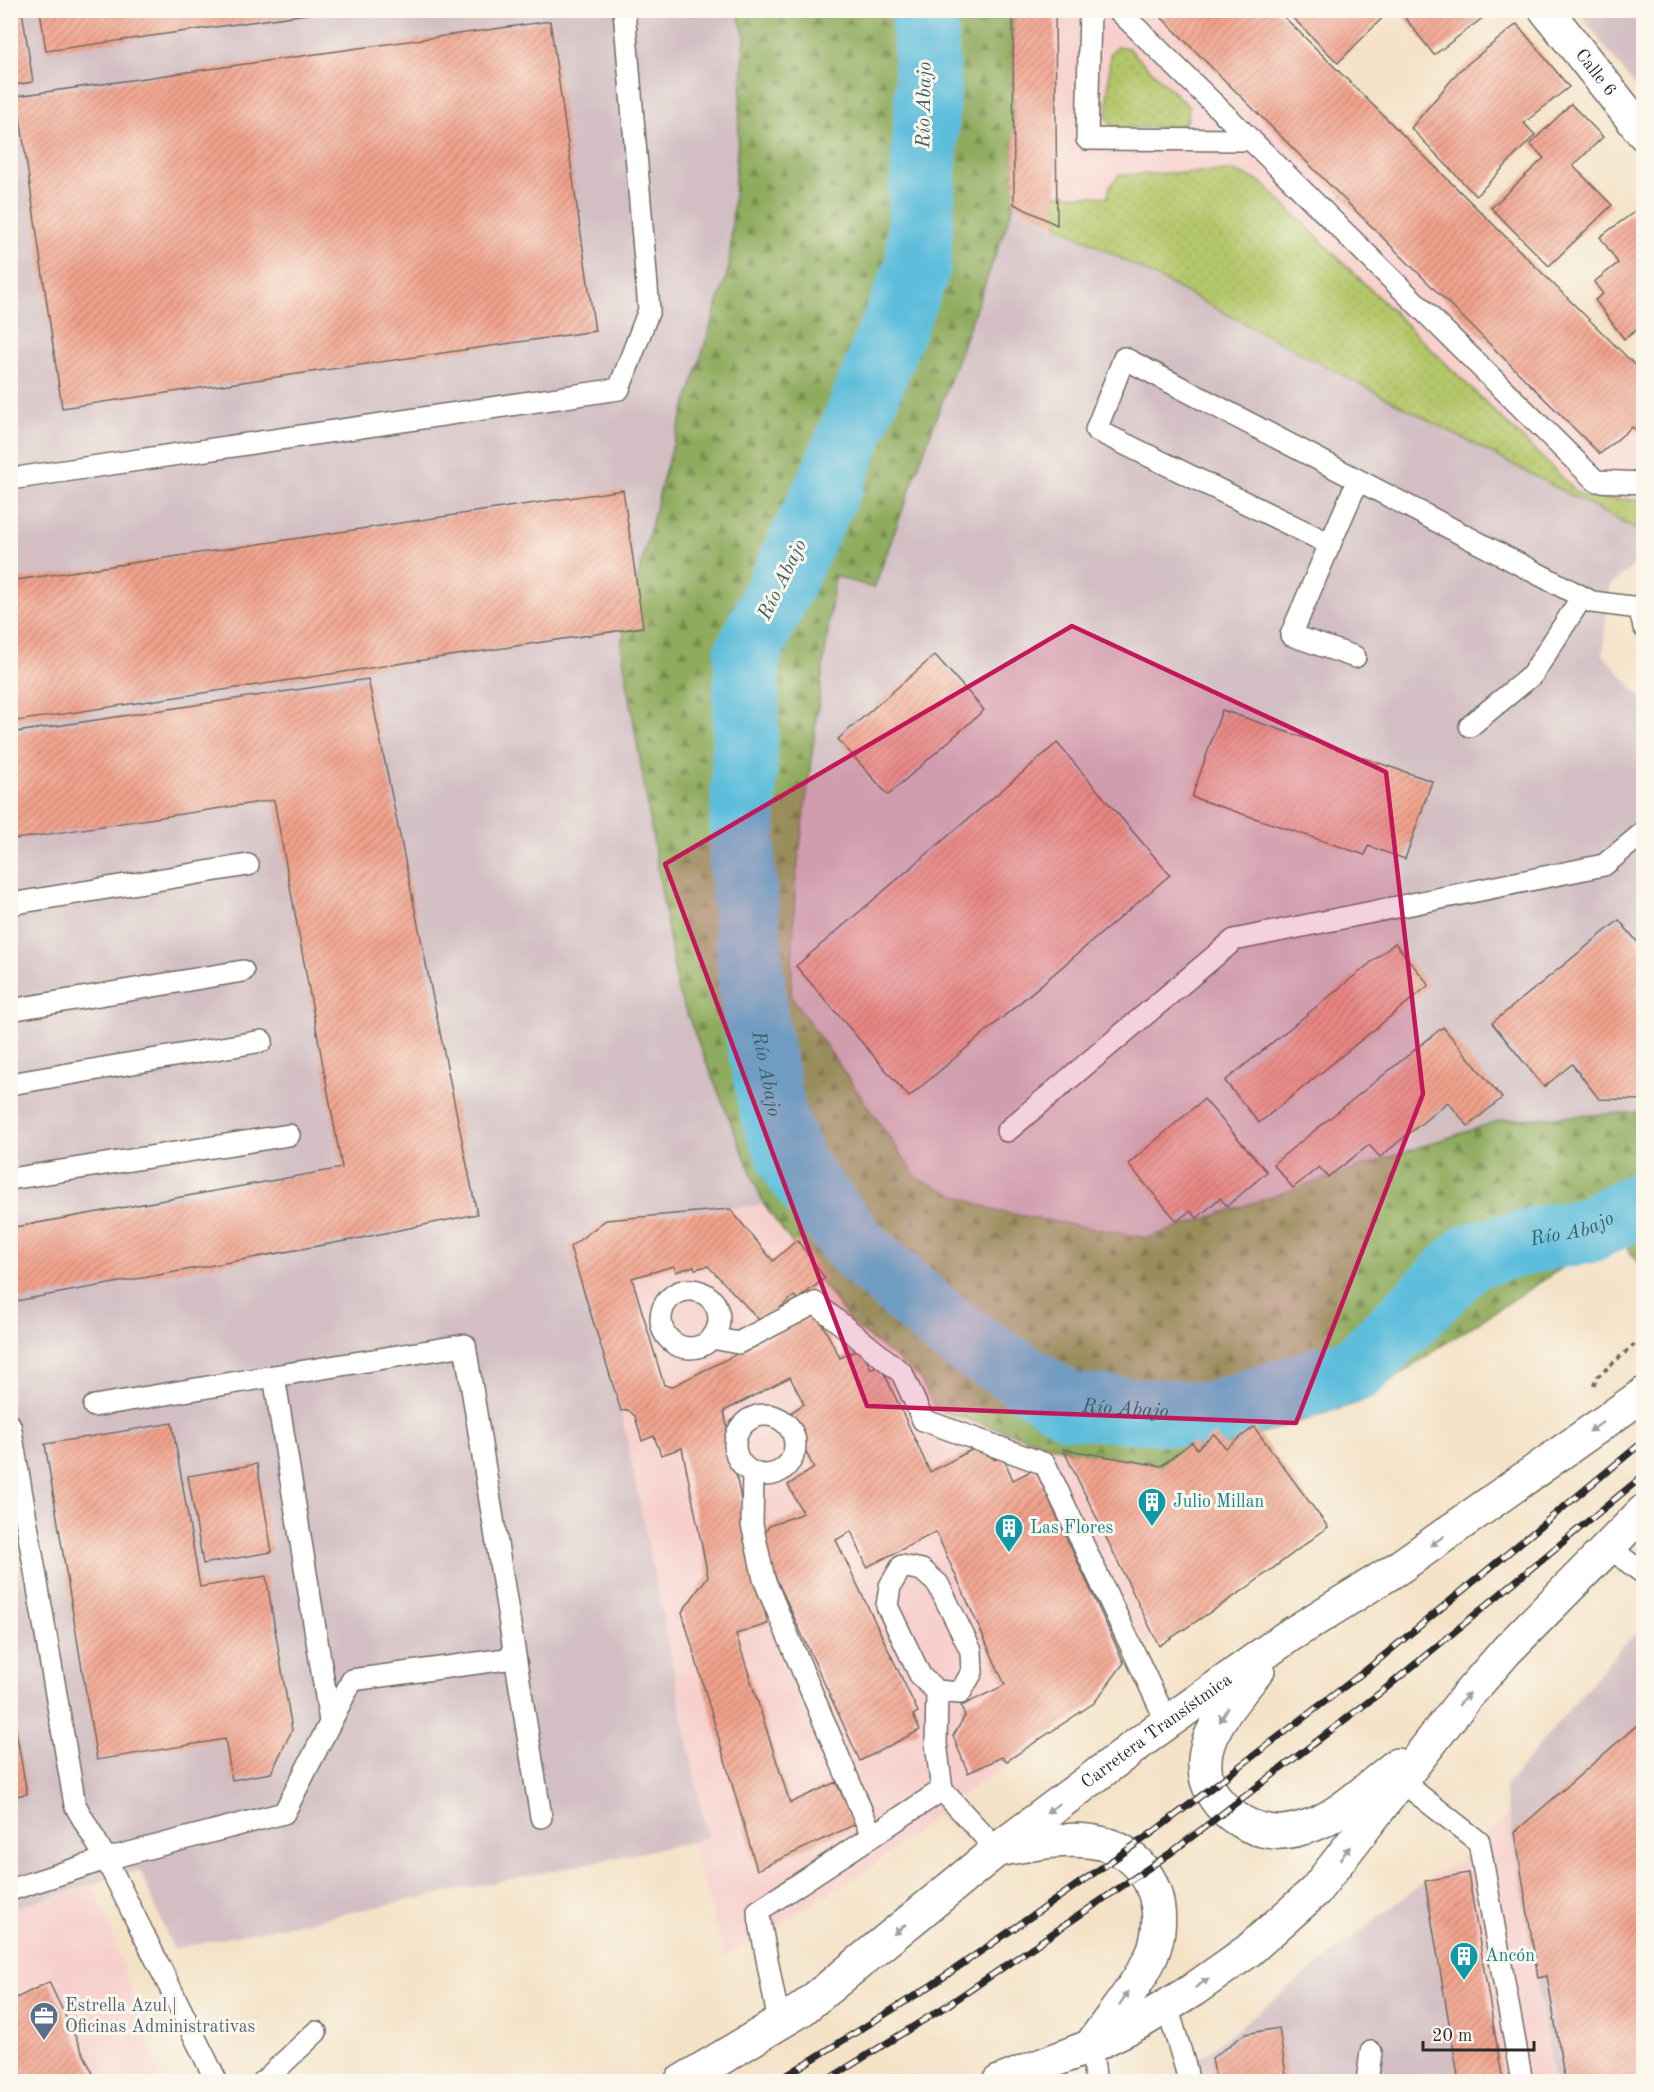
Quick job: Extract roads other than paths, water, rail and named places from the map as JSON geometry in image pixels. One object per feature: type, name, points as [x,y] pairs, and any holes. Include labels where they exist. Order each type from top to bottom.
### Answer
[{"type":"main road","name":"Calle 6","points":[[1546,10],[1644,134]]},
{"type":"main road","name":"Carretera Transístmica","points":[[681,2082],[801,2010],[997,1850],[1167,1722],[1287,1637],[1398,1568],[1644,1394]]},
{"type":"main road","points":[[999,2082],[1091,2046],[1167,2006],[1248,1951],[1315,1891],[1433,1737],[1507,1650],[1644,1511]]},
{"type":"main road","points":[[1287,1637],[1242,1689],[1221,1719],[1211,1737],[1204,1759],[1211,1792],[1223,1808],[1237,1820],[1275,1832],[1316,1823],[1336,1812],[1433,1737]]},
{"type":"main road","points":[[997,1850],[1060,1839],[1104,1843],[1124,1851],[1140,1867],[1151,1884],[1157,1900],[1160,1921],[1151,1957],[1091,2046]]},
{"type":"lane","points":[[10,478],[619,389],[649,310],[624,10]]},
{"type":"lane","points":[[1090,10],[1087,139],[1251,140]]},
{"type":"lane","points":[[1118,10],[1596,481],[1644,483]]},
{"type":"lane","points":[[1330,544],[1096,430],[1124,358],[1592,602],[1642,612]]},
{"type":"lane","points":[[1355,657],[1291,635],[1358,480]]},
{"type":"lane","points":[[1470,726],[1532,675],[1582,597]]},
{"type":"lane","points":[[1007,1131],[1234,940],[1604,865],[1644,832]]},
{"type":"lane","points":[[10,904],[248,865]]},
{"type":"lane","points":[[10,1010],[243,971]]},
{"type":"lane","points":[[10,1084],[262,1041]]},
{"type":"lane","points":[[10,1179],[289,1135]]},
{"type":"lane","points":[[713,1338],[738,1343],[815,1303],[902,1373],[923,1420],[1045,1464],[1167,1722]]},
{"type":"lane","points":[[94,1406],[465,1345],[541,1817]]},
{"type":"lane","points":[[274,1376],[330,1721]]},
{"type":"lane","points":[[10,1425],[75,1805],[106,1859],[217,2082]]},
{"type":"lane","points":[[753,1473],[752,1524],[764,1579],[872,1836]]},
{"type":"lane","points":[[1607,1546],[1644,1574]]},
{"type":"lane","points":[[937,1691],[960,1693],[972,1672],[971,1651],[938,1584],[922,1570],[902,1566],[890,1586],[886,1606],[921,1677],[937,1691],[936,1743],[942,1790],[997,1850]]},
{"type":"lane","points":[[10,1890],[106,1859],[284,1813],[352,1680],[514,1658]]},
{"type":"lane","points":[[1400,1780],[1479,1842],[1522,2082]]},
{"type":"lane","points":[[779,2023],[758,1911],[942,1790]]},
{"type":"lane","points":[[1167,2006],[1186,2068],[1188,2082]]},
{"type":"lane","points":[[263,2082],[316,2032]]},
{"type":"lane","points":[[1091,2046],[1096,2082]]},
{"type":"lane","points":[[1367,2082],[1371,2052]]},
{"type":"waterway","name":"Río Abajo","points":[[924,10],[928,87],[918,266],[834,475],[747,654],[742,865],[755,1020],[774,1118],[795,1168],[856,1247],[950,1330],[1070,1406],[1209,1415],[1358,1368],[1471,1256],[1542,1238],[1586,1231],[1644,1202]]},
{"type":"railway","points":[[776,2082],[932,1985],[1152,1833],[1365,1671],[1644,1441]]},
{"type":"railway","points":[[824,2082],[948,2005],[1172,1852],[1385,1689],[1644,1475]]},
{"type":"place","name":"Julio Millan","points":[[1152,1528]]},
{"type":"place","name":"Las Flores","points":[[1009,1554]]},
{"type":"place","name":"Ancón","points":[[1464,1982]]},
{"type":"place","name":"Estrella Azul | Oficinas Administrativas","points":[[44,2042]]}]
